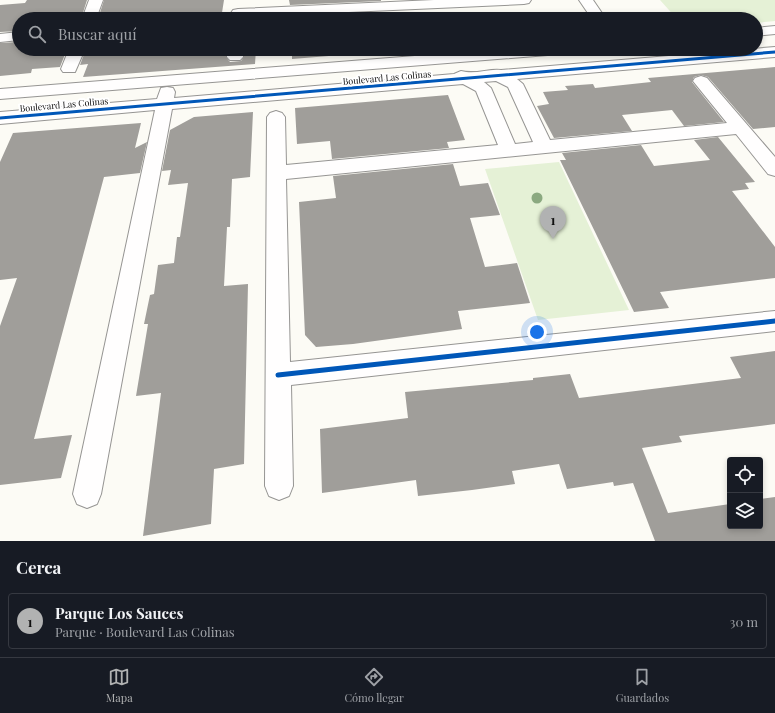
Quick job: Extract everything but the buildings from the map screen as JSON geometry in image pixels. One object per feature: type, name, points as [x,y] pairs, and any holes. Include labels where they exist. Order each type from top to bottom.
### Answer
[{"type":"street","points":[[92,12],[96,0]]},
{"type":"street","points":[[238,11],[403,6],[524,0]]},
{"type":"street","points":[[586,0],[595,12]]},
{"type":"street","points":[[431,4],[434,12]]},
{"type":"street","points":[[403,6],[405,12]]},
{"type":"street","points":[[763,31],[775,30]]},
{"type":"street","points":[[0,38],[12,37]]},
{"type":"street","name":"Boulevard Las Colinas","points":[[763,53],[775,52]]},
{"type":"street","points":[[69,69],[74,56]]},
{"type":"street","points":[[431,56],[484,88],[509,150]]},
{"type":"street","name":"Boulevard Las Colinas","points":[[0,94],[436,59],[448,56]]},
{"type":"street","points":[[464,56],[515,84],[544,147]]},
{"type":"street","name":"Boulevard Las Colinas","points":[[0,118],[729,56]]},
{"type":"street","points":[[88,494],[170,81]]},
{"type":"street","points":[[701,81],[775,169]]},
{"type":"street","points":[[276,117],[279,486]]},
{"type":"street","points":[[276,173],[740,128]]},
{"type":"street","points":[[278,375],[775,321]]},
{"type":"green space","points":[[660,0],[775,0],[775,21],[763,22],[763,12],[671,12]]},
{"type":"green space","points":[[559,162],[629,310],[538,320],[485,169]]},
{"type":"cycle path","points":[[763,53],[775,52]]},
{"type":"cycle path","points":[[0,118],[728,56]]},
{"type":"cycle path","points":[[278,375],[775,321]]},
{"type":"place","name":"Parque Los Sauces","points":[[553,239]]}]
